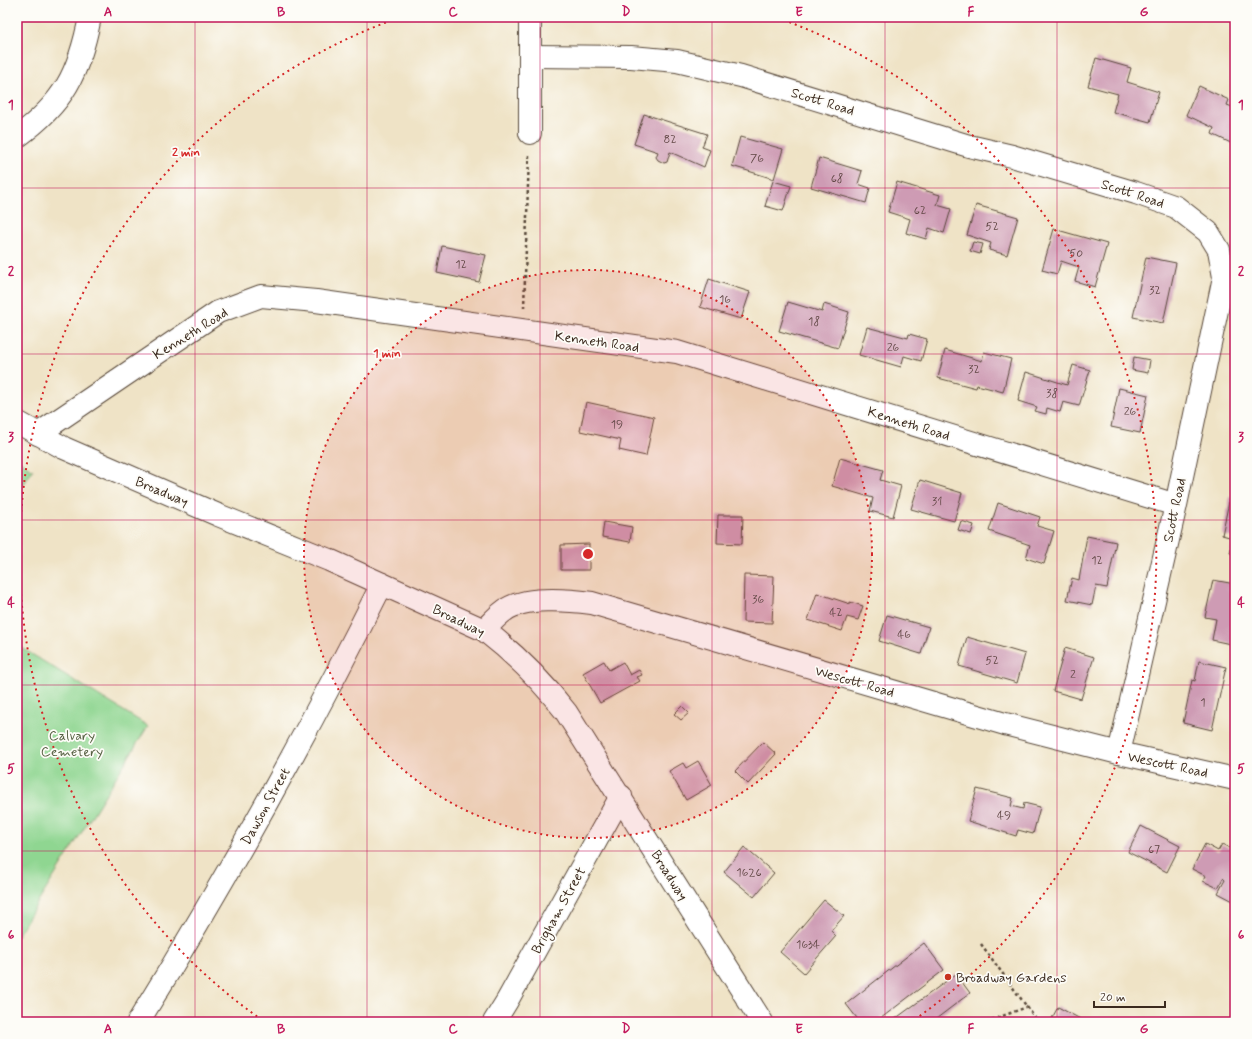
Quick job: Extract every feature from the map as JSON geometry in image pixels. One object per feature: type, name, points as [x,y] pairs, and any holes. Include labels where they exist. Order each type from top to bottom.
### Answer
[{"type":"street","points":[[17,136],[44,115],[62,95],[76,71],[84,46],[90,17]]},
{"type":"street","points":[[530,22],[530,133]]},
{"type":"street","name":"Scott Road","points":[[531,56],[631,57],[676,61],[734,74],[969,146],[1012,156],[1129,190],[1176,207],[1208,232],[1219,250],[1224,276],[1176,505],[1119,753]]},
{"type":"street","name":"Kenneth Road","points":[[38,434],[218,312],[261,296],[316,301],[677,352],[1176,505]]},
{"type":"street","name":"Broadway","points":[[17,422],[98,464],[218,516],[275,537],[311,554],[329,560],[484,630],[515,656],[548,689],[566,712],[621,796],[762,1022]]},
{"type":"street","name":"Dawson Street","points":[[138,1022],[235,861],[329,690],[382,584]]},
{"type":"street","name":"Wescott Road","points":[[484,630],[505,610],[517,606],[550,599],[592,603],[1005,724],[1119,753],[1235,779]]},
{"type":"street","name":"Brigham Street","points":[[494,1022],[621,796]]},
{"type":"path","points":[[524,330],[530,133]]},
{"type":"path","points":[[981,944],[1038,1022]]},
{"type":"path","points":[[986,1022],[1027,1007]]},
{"type":"green space","points":[[17,459],[33,470],[17,494]]},
{"type":"green space","name":"Calvary Cemetery","points":[[17,645],[148,726],[17,936]]},
{"type":"building","points":[[1096,58],[1131,68],[1127,82],[1159,92],[1150,122],[1113,112],[1118,94],[1088,86]]},
{"type":"building","points":[[1199,86],[1229,100],[1227,105],[1235,108],[1235,145],[1212,134],[1214,128],[1186,115]]},
{"type":"building","points":[[644,114],[707,134],[702,147],[710,150],[704,167],[670,152],[667,162],[664,163],[656,157],[658,152],[634,144]]},
{"type":"building","points":[[740,137],[783,149],[774,179],[732,166]]},
{"type":"building","points":[[819,158],[862,171],[858,184],[870,188],[866,203],[811,187]]},
{"type":"building","points":[[773,181],[791,186],[783,211],[765,206]]},
{"type":"building","points":[[897,182],[940,195],[937,205],[951,209],[944,233],[929,228],[926,239],[906,233],[910,219],[888,212]]},
{"type":"building","points":[[976,205],[1018,217],[1007,255],[989,250],[991,243],[967,235]]},
{"type":"building","points":[[1054,229],[1107,244],[1095,287],[1075,281],[1079,267],[1061,261],[1057,274],[1042,270]]},
{"type":"building","points":[[973,242],[983,244],[980,254],[970,251]]},
{"type":"building","points":[[442,246],[486,255],[479,282],[437,273]]},
{"type":"building","points":[[1146,257],[1176,263],[1163,323],[1133,317]]},
{"type":"building","points":[[709,279],[750,292],[741,319],[700,307]]},
{"type":"building","points":[[788,302],[822,312],[824,304],[849,312],[838,348],[779,331]]},
{"type":"building","points":[[867,327],[908,338],[909,334],[927,339],[921,361],[904,356],[901,367],[859,355]]},
{"type":"building","points":[[945,350],[982,361],[984,352],[1011,359],[1003,392],[977,385],[976,388],[938,378]]},
{"type":"building","points":[[1134,357],[1150,360],[1148,373],[1132,370]]},
{"type":"building","points":[[1073,365],[1090,370],[1079,406],[1063,402],[1060,412],[1047,408],[1046,414],[1035,411],[1037,407],[1018,401],[1026,372],[1067,385]]},
{"type":"building","points":[[1119,388],[1148,395],[1140,433],[1111,427]]},
{"type":"building","points":[[586,402],[654,417],[646,456],[619,450],[621,440],[580,431]]},
{"type":"building","points":[[840,458],[883,470],[880,480],[901,486],[893,517],[870,511],[873,498],[832,486]]},
{"type":"building","points":[[920,480],[962,493],[954,521],[911,509]]},
{"type":"building","points":[[1230,497],[1235,498],[1235,555],[1230,553],[1233,538],[1222,535]]},
{"type":"building","points":[[998,503],[1040,517],[1037,526],[1054,531],[1044,564],[1026,558],[1030,545],[989,531]]},
{"type":"building","points":[[718,515],[743,515],[742,544],[717,543]]},
{"type":"building","points":[[961,521],[974,525],[971,534],[958,530]]},
{"type":"building","points":[[604,522],[632,527],[630,542],[602,537]]},
{"type":"building","points":[[1087,536],[1116,542],[1107,588],[1096,586],[1092,605],[1067,600],[1072,578],[1079,580]]},
{"type":"building","points":[[589,544],[589,570],[561,570],[561,545]]},
{"type":"building","points":[[744,575],[774,576],[772,623],[743,622]]},
{"type":"building","points":[[1213,580],[1235,584],[1235,645],[1212,640],[1216,619],[1205,617]]},
{"type":"building","points":[[817,593],[850,604],[850,602],[863,606],[858,620],[847,617],[842,631],[808,620]]},
{"type":"building","points":[[887,615],[929,627],[921,654],[879,641]]},
{"type":"building","points":[[967,637],[1025,654],[1017,683],[959,666]]},
{"type":"building","points":[[1065,648],[1094,657],[1081,699],[1053,691]]},
{"type":"building","points":[[604,661],[609,670],[623,662],[630,675],[639,670],[642,675],[637,677],[640,681],[600,703],[583,673]]},
{"type":"building","points":[[1199,661],[1226,667],[1212,730],[1183,723],[1192,680],[1195,681]]},
{"type":"building","points":[[682,706],[689,713],[681,720],[674,714]]},
{"type":"building","points":[[763,742],[776,754],[748,784],[735,771]]},
{"type":"building","points":[[698,761],[712,785],[686,800],[669,771],[683,763],[686,768]]},
{"type":"building","points":[[977,789],[1013,798],[1011,806],[1023,809],[1024,803],[1040,807],[1033,834],[1018,830],[1016,836],[968,821]]},
{"type":"building","points":[[1141,826],[1180,846],[1167,872],[1128,852]]},
{"type":"building","points":[[1205,844],[1218,851],[1222,844],[1235,851],[1235,902],[1218,893],[1225,880],[1223,878],[1218,888],[1203,881],[1206,876],[1192,869]]},
{"type":"building","points":[[744,847],[774,873],[754,897],[724,872]]},
{"type":"building","points":[[824,900],[844,916],[831,931],[836,936],[804,973],[780,952]]},
{"type":"building","points":[[924,943],[944,970],[876,1022],[860,1022],[846,1004]]},
{"type":"building","points":[[956,974],[970,993],[932,1022],[891,1022]]},
{"type":"building","points":[[1058,1007],[1086,1022],[1050,1022]]},
{"type":"place","name":"Broadway Gardens","points":[[948,977]]}]
